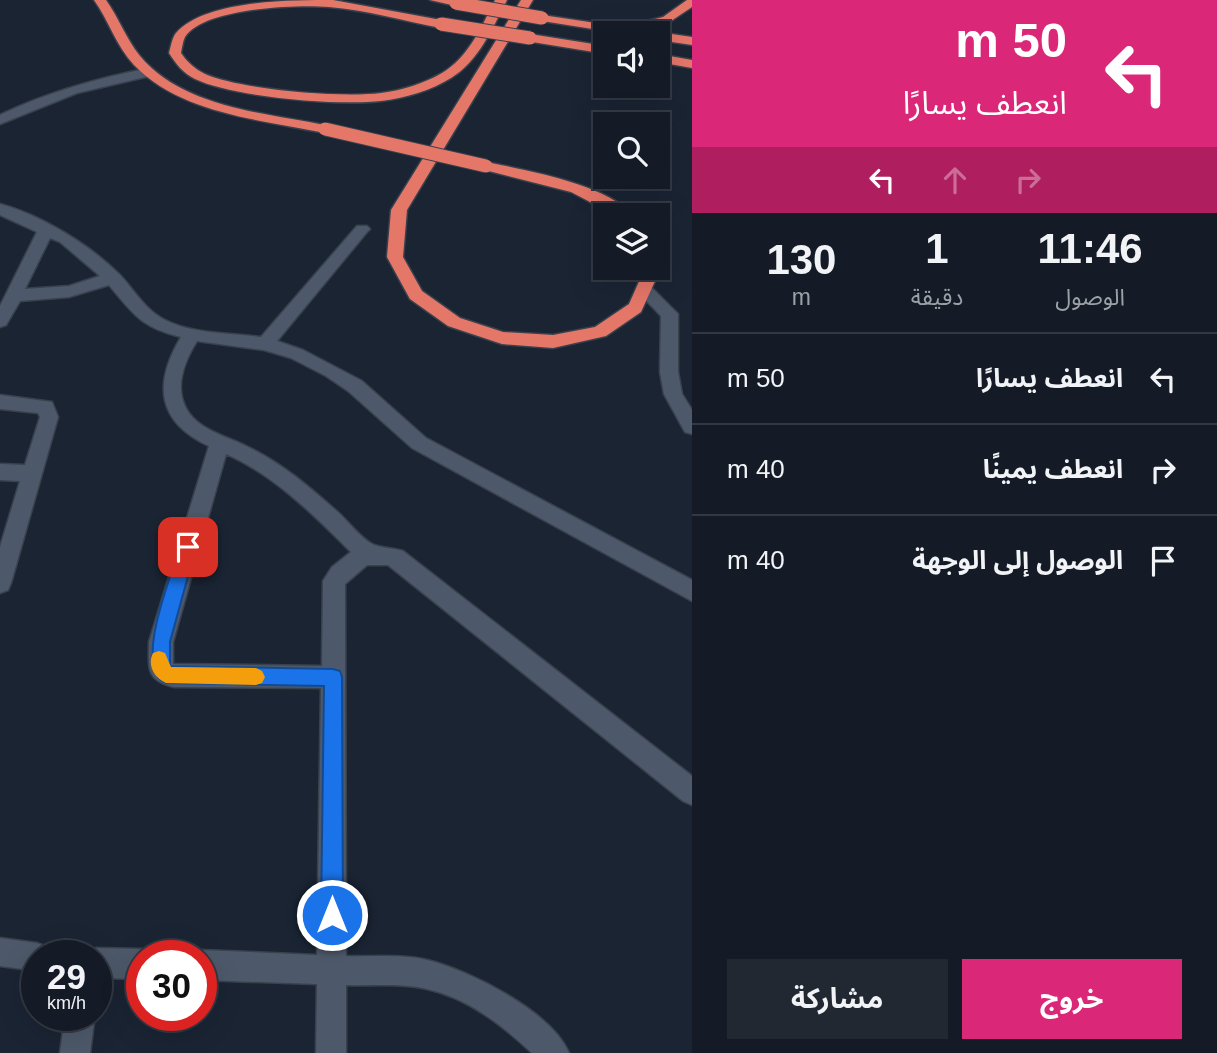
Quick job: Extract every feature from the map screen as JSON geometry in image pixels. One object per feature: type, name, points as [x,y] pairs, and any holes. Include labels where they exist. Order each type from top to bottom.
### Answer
[{"type":"highway","points":[[100,0],[114,19],[132,55],[149,72],[175,88],[208,101],[571,186],[606,203]]},
{"type":"highway","points":[[313,0],[593,48]]},
{"type":"highway","points":[[436,0],[593,26]]},
{"type":"highway","points":[[331,3],[250,7],[215,14],[184,30],[175,41],[175,53],[191,72],[220,83],[317,99],[358,99],[409,90],[442,78],[463,62],[502,0]]},
{"type":"highway","points":[[527,0],[399,210],[393,234],[393,248],[403,278],[412,293],[457,324],[496,337],[538,342],[578,339],[628,315],[646,292],[650,280]]},
{"type":"highway","points":[[659,21],[667,19],[692,2]]},
{"type":"highway","points":[[670,35],[692,33]]},
{"type":"highway","points":[[670,38],[692,41]]},
{"type":"highway","points":[[670,60],[692,64]]},
{"type":"street","points":[[0,120],[33,103],[71,89],[149,72]]},
{"type":"street","points":[[0,209],[66,239],[113,278],[142,313],[161,326],[192,334],[265,344],[297,354],[332,371],[355,386],[419,443],[692,591]]},
{"type":"street","points":[[0,321],[6,306],[15,296],[46,229]]},
{"type":"street","points":[[265,344],[362,229]]},
{"type":"street","points":[[15,296],[69,291],[113,278]]},
{"type":"street","points":[[646,292],[669,314],[669,372],[673,394],[692,426]]},
{"type":"street","points":[[192,334],[177,356],[172,375],[172,394],[181,417],[197,431],[247,455],[307,497],[367,553]]},
{"type":"street","points":[[0,402],[38,404],[49,411],[0,583]]},
{"type":"street","points":[[220,442],[161,642],[161,669],[174,676],[333,677]]},
{"type":"street","points":[[0,472],[33,473]]},
{"type":"street","points":[[331,1053],[334,581],[342,570],[367,553],[381,553],[395,558],[692,792]]},
{"type":"street","points":[[0,952],[21,955]]},
{"type":"street","points":[[217,965],[332,968],[426,974],[467,989],[512,1014],[554,1053]]},
{"type":"street","points":[[75,1053],[78,1031]]},
{"type":"slow traffic","points":[[159,659],[161,669],[174,676],[256,677]]},
{"type":"route","points":[[188,547],[161,642],[159,658],[161,669],[166,674],[333,677],[332,915]]}]
